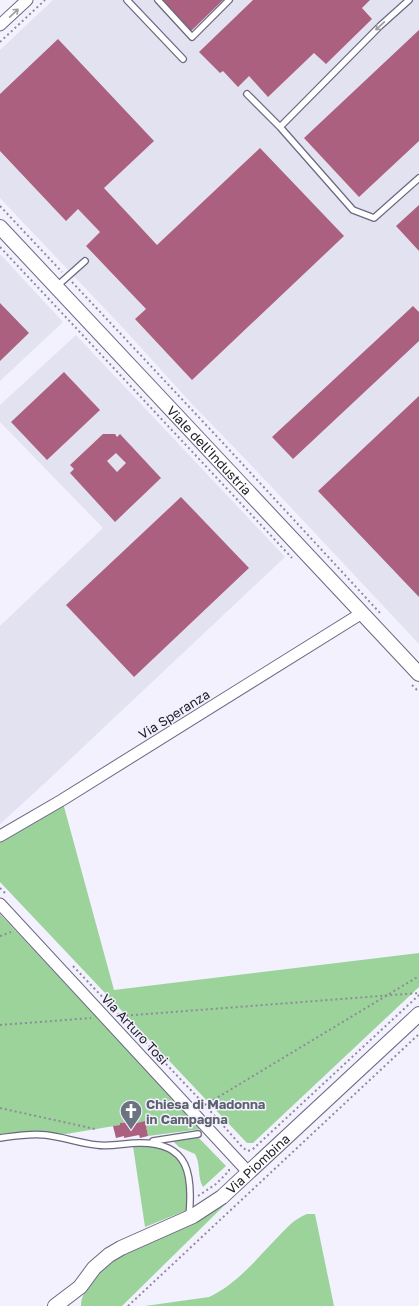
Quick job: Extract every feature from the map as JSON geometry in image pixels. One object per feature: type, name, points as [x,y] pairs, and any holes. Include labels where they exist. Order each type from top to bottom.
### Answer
[{"type":"street","points":[[0,25],[27,0]]},
{"type":"street","name":"Viale dell'Industria","points":[[1,231],[56,287],[362,613],[414,677]]},
{"type":"street","name":"Via Speranza","points":[[0,836],[62,800],[362,613]]},
{"type":"street","name":"Via Arturo Tosi","points":[[0,904],[249,1173]]},
{"type":"street","name":"Via Piombina","points":[[55,1306],[80,1287],[94,1268],[109,1255],[121,1248],[189,1218],[215,1203],[419,1014]]},
{"type":"street","name":"Via Piombina","points":[[77,1306],[80,1287]]},
{"type":"lane","points":[[128,0],[183,59]]},
{"type":"lane","points":[[158,0],[192,37],[229,0]]},
{"type":"lane","points":[[280,127],[380,26],[409,0]]},
{"type":"lane","points":[[248,94],[280,127],[353,210],[374,218],[419,178]]},
{"type":"lane","points":[[56,287],[85,261]]},
{"type":"lane","points":[[0,1138],[45,1135],[98,1146],[139,1143],[198,1134]]},
{"type":"lane","points":[[139,1143],[158,1144],[175,1151],[184,1162],[188,1171],[190,1186],[189,1218]]},
{"type":"path","points":[[0,42],[44,0]]},
{"type":"path","points":[[0,206],[223,443],[382,615]]},
{"type":"path","points":[[0,247],[296,562]]},
{"type":"path","points":[[414,677],[419,692]]},
{"type":"path","points":[[0,888],[10,899]]},
{"type":"path","points":[[0,936],[11,932]]},
{"type":"path","points":[[68,960],[248,1151],[419,994]]},
{"type":"path","points":[[205,1105],[419,976]]},
{"type":"path","points":[[0,1025],[419,994]]},
{"type":"path","points":[[85,1012],[90,1018]]},
{"type":"path","points":[[128,1306],[419,1034]]},
{"type":"path","points":[[0,1108],[96,1129]]},
{"type":"path","points":[[190,1201],[216,1184],[229,1171],[230,1169],[226,1164]]},
{"type":"shaded area","points":[[53,0],[419,0],[419,644],[0,198],[0,50]]},
{"type":"shaded area","points":[[0,254],[63,322],[0,381]]},
{"type":"shaded area","points":[[76,335],[285,557],[0,824],[0,626],[103,528],[0,422],[0,405]]},
{"type":"green space","points":[[63,803],[114,990],[419,953],[419,987],[253,1143],[247,1143],[0,882],[0,840]]},
{"type":"green space","points":[[0,914],[202,1129],[148,1136],[145,1122],[137,1123],[136,1121],[66,1134],[0,1138]]},
{"type":"green space","points":[[196,1135],[226,1166],[203,1187],[195,1154],[179,1147],[172,1140]]},
{"type":"green space","points":[[133,1146],[158,1147],[172,1153],[177,1158],[182,1164],[189,1186],[187,1210],[145,1227]]},
{"type":"green space","points":[[242,1188],[122,1306],[81,1306],[83,1296],[92,1281],[103,1269],[116,1259],[129,1251],[200,1220]]},
{"type":"green space","points":[[307,1214],[315,1214],[334,1306],[145,1306],[209,1297],[218,1292],[236,1280],[289,1226],[297,1219]]},
{"type":"building","points":[[160,0],[223,0],[190,32]]},
{"type":"building","points":[[253,0],[370,0],[362,8],[372,19],[326,64],[314,53],[268,97],[249,76],[238,87],[223,71],[220,73],[199,52]]},
{"type":"building","points":[[419,30],[419,141],[359,197],[304,138]]},
{"type":"building","points":[[58,39],[154,141],[104,188],[157,245],[260,148],[344,236],[192,380],[135,319],[146,309],[86,246],[100,232],[78,209],[66,221],[0,151],[0,94]]},
{"type":"building","points":[[419,205],[419,251],[396,226]]},
{"type":"building","points":[[0,303],[29,333],[0,361]]},
{"type":"building","points":[[413,306],[419,312],[419,341],[293,459],[272,437]]},
{"type":"building","points":[[64,372],[100,410],[47,460],[11,422]]},
{"type":"building","points":[[419,396],[419,597],[318,491]]},
{"type":"building","points":[[103,434],[115,434],[117,437],[120,434],[161,478],[115,522],[70,473],[74,469],[70,465]],"holes":[[[116,453],[126,463],[117,472],[107,461]]]},
{"type":"building","points":[[181,497],[249,568],[134,677],[66,605]]},
{"type":"building","name":"Chiesa di Madonna in Campagna","points":[[137,1121],[137,1123],[145,1121],[148,1136],[140,1138],[139,1135],[116,1138],[113,1126],[120,1125],[120,1123]]},
{"type":"place","name":"Chiesa di Madonna in Campagna","points":[[131,1130]]}]
